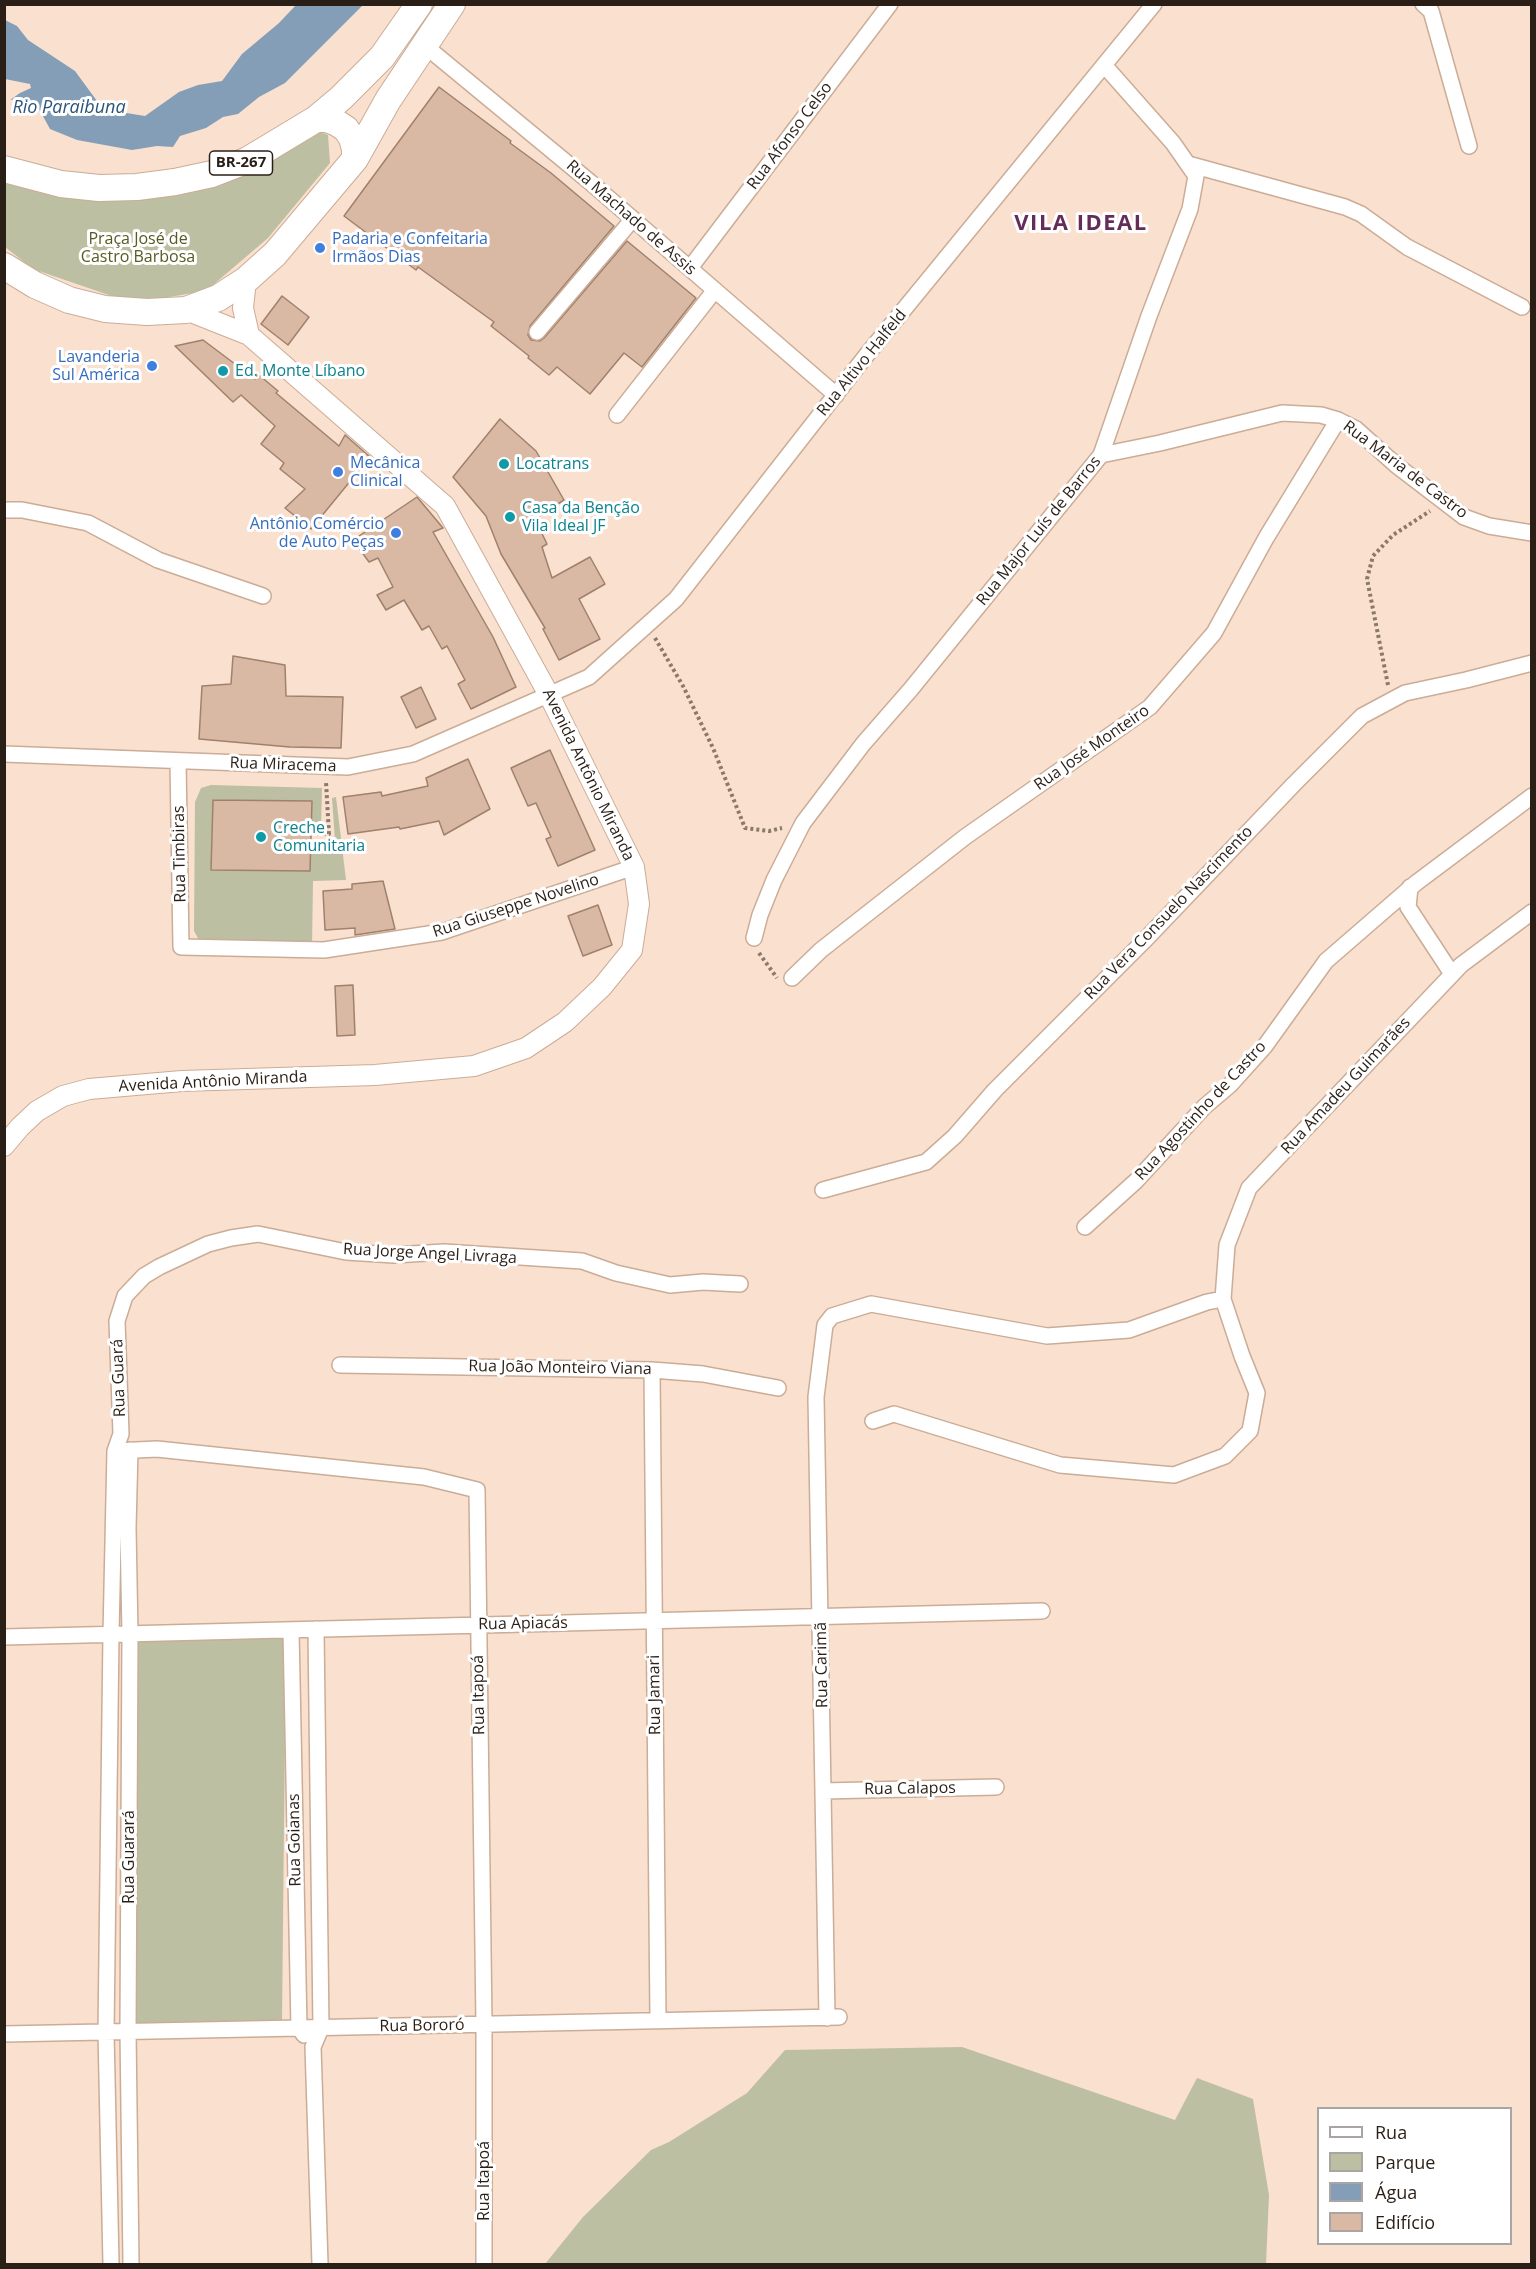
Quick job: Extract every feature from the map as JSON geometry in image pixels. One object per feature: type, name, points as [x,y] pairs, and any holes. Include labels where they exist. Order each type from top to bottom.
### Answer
[{"type":"highway","name":"BR-267","points":[[4,169],[61,184],[99,188],[138,187],[212,174],[248,160],[316,119],[341,98],[382,57],[419,4]]},
{"type":"highway","points":[[4,266],[35,285],[78,303],[105,309],[186,310],[218,298],[246,280],[275,254],[355,159],[388,100],[452,4]]},
{"type":"highway","points":[[316,119],[327,119],[346,129],[355,148],[355,159]]},
{"type":"street","name":"Rua Afonso Celso","points":[[690,268],[890,4]]},
{"type":"street","name":"Rua Altivo Halfeld","points":[[549,695],[589,677],[676,599],[836,395],[1154,4]]},
{"type":"street","points":[[1430,7],[1469,146]]},
{"type":"street","name":"Rua Machado de Assis","points":[[424,45],[633,219],[836,395]]},
{"type":"street","name":"Rua Major Luís de Barros","points":[[754,938],[767,897],[803,824],[863,744],[911,689],[1101,455],[1149,316],[1190,208],[1196,176],[1173,143],[1104,65]]},
{"type":"street","points":[[1188,164],[1345,207],[1361,214],[1407,247],[1522,307]]},
{"type":"street","points":[[537,332],[633,219]]},
{"type":"street","points":[[246,280],[243,308],[249,335]]},
{"type":"street","points":[[617,416],[715,290]]},
{"type":"street","name":"Avenida Antônio Miranda","points":[[4,1146],[37,1111],[63,1096],[89,1089],[182,1081],[375,1075],[474,1066],[526,1048],[565,1023],[602,987],[632,950],[639,904],[633,867],[549,695],[445,506],[249,335],[186,310]]},
{"type":"street","name":"Rua Maria de Castro","points":[[1101,455],[1282,413],[1321,415],[1356,429],[1396,465],[1464,517],[1481,523],[1532,533]]},
{"type":"street","name":"Rua José Monteiro","points":[[792,978],[821,950],[964,837],[1150,707],[1214,633],[1266,538],[1338,420]]},
{"type":"street","points":[[4,510],[22,510],[88,523],[158,560],[263,596]]},
{"type":"street","name":"Rua Vera Consuelo Nascimento","points":[[823,1190],[926,1162],[955,1136],[995,1090],[1144,941],[1362,716],[1405,693],[1532,663]]},
{"type":"street","name":"Rua Miracema","points":[[4,754],[348,767],[413,754],[549,695]]},
{"type":"street","name":"Rua Timbiras","points":[[178,761],[181,946]]},
{"type":"street","name":"Rua Agostinho de Castro","points":[[1085,1227],[1136,1180],[1204,1107],[1230,1085],[1265,1046],[1326,961],[1410,887],[1532,796]]},
{"type":"street","name":"Rua Giuseppe Novelino","points":[[181,946],[324,950],[442,932],[633,867]]},
{"type":"street","points":[[1410,887],[1408,907],[1452,974]]},
{"type":"street","name":"Rua Amadeu Guimarães","points":[[873,1421],[894,1414],[1060,1465],[1174,1475],[1225,1456],[1250,1431],[1257,1393],[1223,1299],[1227,1245],[1249,1188],[1461,965],[1532,912]]},
{"type":"street","name":"Rua Jorge Angel Livraga","points":[[117,1321],[125,1296],[144,1276],[208,1244],[258,1234],[346,1252],[394,1255],[444,1252],[582,1261],[615,1273],[670,1285],[703,1282],[740,1284]]},
{"type":"street","name":"Rua Carimã","points":[[833,2018],[823,1791],[816,1397],[825,1325],[832,1316],[871,1304],[1047,1336],[1129,1330],[1207,1302],[1223,1299]]},
{"type":"street","name":"Rua Guará","points":[[117,1321],[122,1450]]},
{"type":"street","name":"Rua João Monteiro Viana","points":[[340,1365],[652,1370],[703,1374],[778,1388]]},
{"type":"street","name":"Rua Jamari","points":[[652,1370],[658,2021]]},
{"type":"street","name":"Rua Itapoá","points":[[122,1450],[157,1449],[424,1477],[477,1490],[484,2025],[484,2265]]},
{"type":"street","name":"Rua Guarará","points":[[122,1450],[128,1528],[130,1634],[128,2031],[131,2265]]},
{"type":"street","name":"Rua Guarará","points":[[111,2265],[106,2032],[109,1759],[111,1634],[122,1450]]},
{"type":"street","name":"Rua Apiacás","points":[[4,1637],[1042,1611]]},
{"type":"street","name":"Rua Goianas","points":[[291,1629],[299,2028]]},
{"type":"street","name":"Rua Goianas","points":[[316,1629],[321,2028],[313,2047],[320,2265]]},
{"type":"street","points":[[109,1759],[130,1758]]},
{"type":"street","name":"Rua Calapos","points":[[823,1791],[996,1787]]},
{"type":"street","name":"Rua Bororó","points":[[4,2034],[833,2018]]},
{"type":"street","points":[[299,2028],[313,2047]]},
{"type":"street","points":[[111,2240],[131,2238]]},
{"type":"path","points":[[1391,700],[1367,579],[1373,556],[1393,535],[1444,502]]},
{"type":"path","points":[[646,626],[683,686],[703,727],[745,828],[769,831],[803,824]]},
{"type":"path","points":[[311,833],[329,834],[328,797]]},
{"type":"path","points":[[754,938],[760,955],[773,975],[782,982],[792,978]]},
{"type":"green space","name":"Praça José de Castro Barbosa","points":[[314,130],[328,135],[330,163],[268,238],[206,291],[132,303],[33,269],[5,247],[4,177],[159,195]]},
{"type":"green space","points":[[211,785],[322,788],[321,827],[311,827],[311,801],[213,800],[212,870],[310,871],[311,840],[335,841],[332,798],[336,797],[346,880],[313,881],[312,946],[199,940],[194,931],[195,802],[201,788]]},
{"type":"green space","points":[[286,1636],[282,2020],[133,2031],[135,1637]]},
{"type":"green space","points":[[962,2047],[1175,2120],[1197,2078],[1253,2099],[1269,2195],[1266,2264],[545,2264],[583,2217],[651,2150],[669,2142],[747,2093],[785,2050]]},
{"type":"water","name":"Rio Paraibuna","points":[[296,5],[363,5],[285,83],[259,97],[238,114],[223,117],[206,128],[180,136],[173,147],[157,146],[132,150],[77,140],[50,129],[38,107],[32,110],[22,97],[10,100],[31,88],[30,84],[5,79],[5,20],[17,26],[28,40],[75,71],[97,101],[120,112],[145,116],[179,92],[198,85],[222,81],[242,54],[279,23]]},
{"type":"building","points":[[439,87],[511,141],[510,143],[551,173],[614,226],[530,326],[528,335],[531,340],[540,341],[544,338],[627,241],[696,298],[642,367],[624,353],[590,394],[557,367],[549,375],[491,326],[494,322],[418,267],[416,270],[344,216]]},
{"type":"building","points":[[282,296],[309,317],[288,345],[261,324]]},
{"type":"building","points":[[203,340],[255,379],[259,375],[278,391],[276,393],[339,446],[345,435],[370,457],[311,529],[285,508],[305,489],[280,469],[284,463],[261,444],[275,426],[241,395],[233,402],[175,346]]},
{"type":"building","points":[[500,419],[536,451],[564,500],[535,519],[547,544],[542,547],[552,578],[590,557],[605,584],[579,599],[600,639],[559,660],[543,629],[545,628],[501,554],[486,516],[453,477]]},
{"type":"building","points":[[417,497],[443,528],[433,532],[493,637],[516,687],[471,709],[458,684],[465,680],[447,646],[442,649],[429,626],[422,630],[404,600],[386,610],[377,595],[393,587],[378,558],[369,562],[353,540]]},
{"type":"building","points":[[233,656],[285,665],[286,696],[343,697],[341,748],[290,747],[199,739],[202,686],[231,684]]},
{"type":"building","points":[[421,687],[436,719],[416,728],[401,697]]},
{"type":"building","points":[[550,750],[595,850],[558,866],[546,839],[551,837],[536,803],[528,806],[511,768]]},
{"type":"building","points":[[468,759],[490,809],[444,835],[439,821],[400,829],[399,827],[348,834],[343,797],[381,792],[382,796],[428,786],[426,778]]},
{"type":"building","name":"Creche Comunitaria","points":[[213,800],[312,801],[310,871],[211,870]]},
{"type":"building","points":[[383,881],[395,929],[355,935],[355,928],[325,930],[323,891],[352,889],[352,884]]},
{"type":"building","points":[[598,905],[612,945],[583,956],[568,916]]},
{"type":"building","points":[[353,985],[355,1035],[337,1036],[335,986]]},
{"type":"place","name":"Padaria e Confeitaria Irmãos Dias","points":[[320,248]]},
{"type":"place","name":"Lavanderia Sul América","points":[[152,366]]},
{"type":"place","name":"Ed. Monte Líbano","points":[[223,371]]},
{"type":"place","name":"Locatrans","points":[[504,464]]},
{"type":"place","name":"Mecânica Clinical","points":[[338,472]]},
{"type":"place","name":"Casa da Benção Vila Ideal JF","points":[[510,517]]},
{"type":"place","name":"Antônio Comércio de Auto Peças","points":[[396,533]]},
{"type":"place","name":"Creche Comunitaria","points":[[261,837]]},
{"type":"district","name":"VILA IDEAL","points":[[1081,224]]}]
